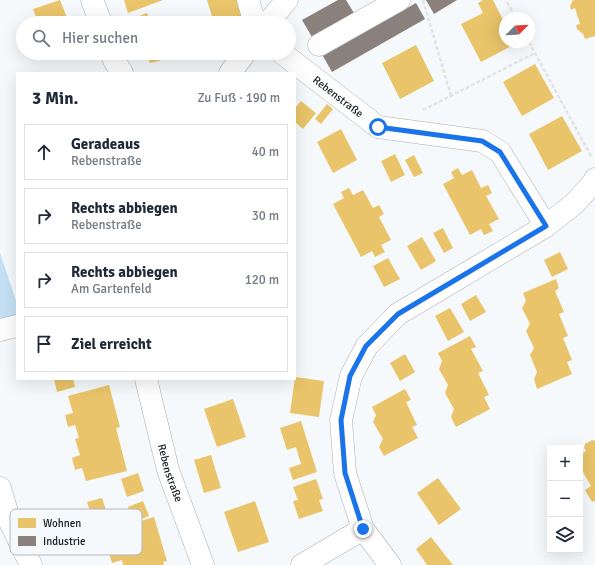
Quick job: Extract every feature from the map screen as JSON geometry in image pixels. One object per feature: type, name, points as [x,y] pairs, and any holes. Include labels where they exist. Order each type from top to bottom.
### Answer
[{"type":"street","points":[[92,0],[98,16]]},
{"type":"street","points":[[248,0],[253,16]]},
{"type":"street","points":[[274,16],[287,0]]},
{"type":"street","points":[[319,45],[383,3]]},
{"type":"street","points":[[114,60],[121,72]]},
{"type":"street","points":[[231,72],[240,60]]},
{"type":"street","name":"Rebenstraße","points":[[291,60],[378,127],[482,141],[500,152],[546,226]]},
{"type":"street","points":[[390,565],[363,529],[345,473],[341,420],[350,376],[366,346],[398,314],[546,226],[574,204],[594,182],[595,178]]},
{"type":"street","points":[[0,330],[16,326]]},
{"type":"street","name":"Rebenstraße","points":[[146,380],[168,470],[203,565]]},
{"type":"street","points":[[0,488],[10,522]]},
{"type":"street","points":[[302,565],[363,529]]},
{"type":"street","points":[[26,555],[31,565]]},
{"type":"path","points":[[423,0],[451,96]]},
{"type":"path","points":[[507,2],[513,12]]},
{"type":"path","points":[[532,48],[595,164]]},
{"type":"path","points":[[419,112],[535,53]]},
{"type":"shaded area","points":[[0,253],[16,301],[16,320],[0,324]]},
{"type":"building: Wohnen","points":[[60,0],[66,16],[36,16],[33,9]]},
{"type":"building: Wohnen","points":[[124,0],[163,0],[128,13]]},
{"type":"building: Wohnen","points":[[207,0],[237,0],[242,16],[212,16]]},
{"type":"building: Wohnen","points":[[483,0],[493,0],[499,12],[499,48],[507,48],[481,62],[461,24],[483,13],[478,3]]},
{"type":"building: Wohnen","points":[[573,0],[595,0],[595,36],[585,39],[583,34],[577,29],[576,25],[580,24],[575,8],[571,10],[570,6]]},
{"type":"building: Wohnen","points":[[147,13],[148,16],[139,16]]},
{"type":"building: Wohnen","points":[[416,45],[434,81],[400,99],[382,63]]},
{"type":"building: Wohnen","points":[[149,60],[162,60],[150,63]]},
{"type":"building: Wohnen","points":[[535,64],[554,98],[522,116],[503,82]]},
{"type":"building: Wohnen","points":[[301,101],[316,113],[303,129],[296,123],[296,107]]},
{"type":"building: Wohnen","points":[[327,104],[333,109],[321,124],[315,119]]},
{"type":"building: Wohnen","points":[[562,116],[582,151],[548,170],[529,134]]},
{"type":"building: Wohnen","points":[[341,129],[357,160],[333,173],[317,142]]},
{"type":"building: Wohnen","points":[[395,154],[405,175],[391,182],[381,161]]},
{"type":"building: Wohnen","points":[[414,155],[423,173],[414,177],[405,160]]},
{"type":"building: Wohnen","points":[[458,168],[462,175],[472,170],[481,188],[488,185],[492,193],[486,196],[499,219],[489,224],[493,231],[484,235],[481,229],[470,235],[443,184],[454,178],[451,172]]},
{"type":"building: Wohnen","points":[[349,188],[353,195],[363,190],[373,208],[379,205],[384,214],[379,217],[391,240],[381,245],[385,252],[375,257],[372,251],[361,257],[333,204],[344,198],[341,192]]},
{"type":"building: Wohnen","points":[[443,228],[453,248],[444,253],[433,233]]},
{"type":"building: Wohnen","points":[[422,237],[436,261],[421,270],[407,246]]},
{"type":"building: Wohnen","points":[[560,252],[568,269],[552,277],[544,260]]},
{"type":"building: Wohnen","points":[[388,258],[400,279],[384,287],[373,266]]},
{"type":"building: Wohnen","points":[[556,279],[559,288],[555,291],[564,312],[559,314],[568,336],[563,338],[572,360],[567,362],[572,374],[537,389],[534,379],[537,372],[530,355],[534,348],[526,331],[530,324],[522,308],[526,301],[523,293]]},
{"type":"building: Wohnen","points":[[476,295],[486,312],[470,321],[461,304]]},
{"type":"building: Wohnen","points":[[450,308],[464,332],[448,341],[435,316]]},
{"type":"building: Wohnen","points":[[470,336],[476,347],[471,349],[483,371],[478,373],[489,395],[484,397],[490,409],[456,427],[451,417],[454,409],[445,393],[448,385],[439,369],[442,361],[438,353]]},
{"type":"building: Wohnen","points":[[405,354],[415,372],[400,381],[390,363]]},
{"type":"building: Wohnen","points":[[296,377],[324,381],[319,417],[290,413]]},
{"type":"building: Wohnen","points":[[54,380],[73,380],[75,387],[57,392]]},
{"type":"building: Wohnen","points":[[109,385],[120,427],[116,428],[127,471],[86,481],[82,468],[75,470],[72,458],[80,455],[75,439],[79,438],[75,425],[68,427],[65,415],[73,413],[68,396]]},
{"type":"building: Wohnen","points":[[405,389],[411,400],[406,402],[417,425],[412,427],[418,438],[384,456],[379,447],[383,439],[373,422],[376,415],[372,407]]},
{"type":"building: Wohnen","points":[[233,399],[246,437],[217,447],[204,409]]},
{"type":"building: Wohnen","points":[[301,421],[317,472],[293,480],[289,468],[301,464],[296,447],[287,450],[280,428]]},
{"type":"building: Wohnen","points":[[592,440],[595,441],[595,501],[592,502],[585,490],[591,486],[583,472],[583,453],[586,451],[584,448],[585,444]]},
{"type":"building: Wohnen","points":[[211,455],[221,488],[204,493],[194,460]]},
{"type":"building: Wohnen","points":[[138,473],[144,491],[127,497],[121,479]]},
{"type":"building: Wohnen","points":[[438,478],[461,509],[439,525],[417,493]]},
{"type":"building: Wohnen","points":[[316,479],[323,499],[319,500],[323,511],[299,519],[293,501],[298,500],[293,487]]},
{"type":"building: Wohnen","points":[[102,498],[106,509],[89,509],[87,502]]},
{"type":"building: Wohnen","points":[[143,501],[149,516],[142,519],[142,509],[129,509],[128,507]]},
{"type":"building: Wohnen","points":[[255,501],[269,542],[238,552],[224,512]]},
{"type":"building: Wohnen","points":[[154,517],[167,561],[163,562],[164,565],[123,565],[122,560],[112,563],[110,555],[142,555],[142,521]]},
{"type":"building: Wohnen","points":[[431,537],[453,565],[427,565],[416,549]]},
{"type":"building: Industrie","points":[[338,0],[346,0],[354,13],[312,37],[302,20]]},
{"type":"building: Industrie","points":[[426,0],[457,0],[434,14]]},
{"type":"building: Industrie","points":[[416,3],[425,19],[332,72],[323,56]]},
{"type":"route","points":[[363,529],[345,473],[341,420],[350,376],[366,346],[398,314],[546,226],[500,152],[482,141],[378,127]]}]
